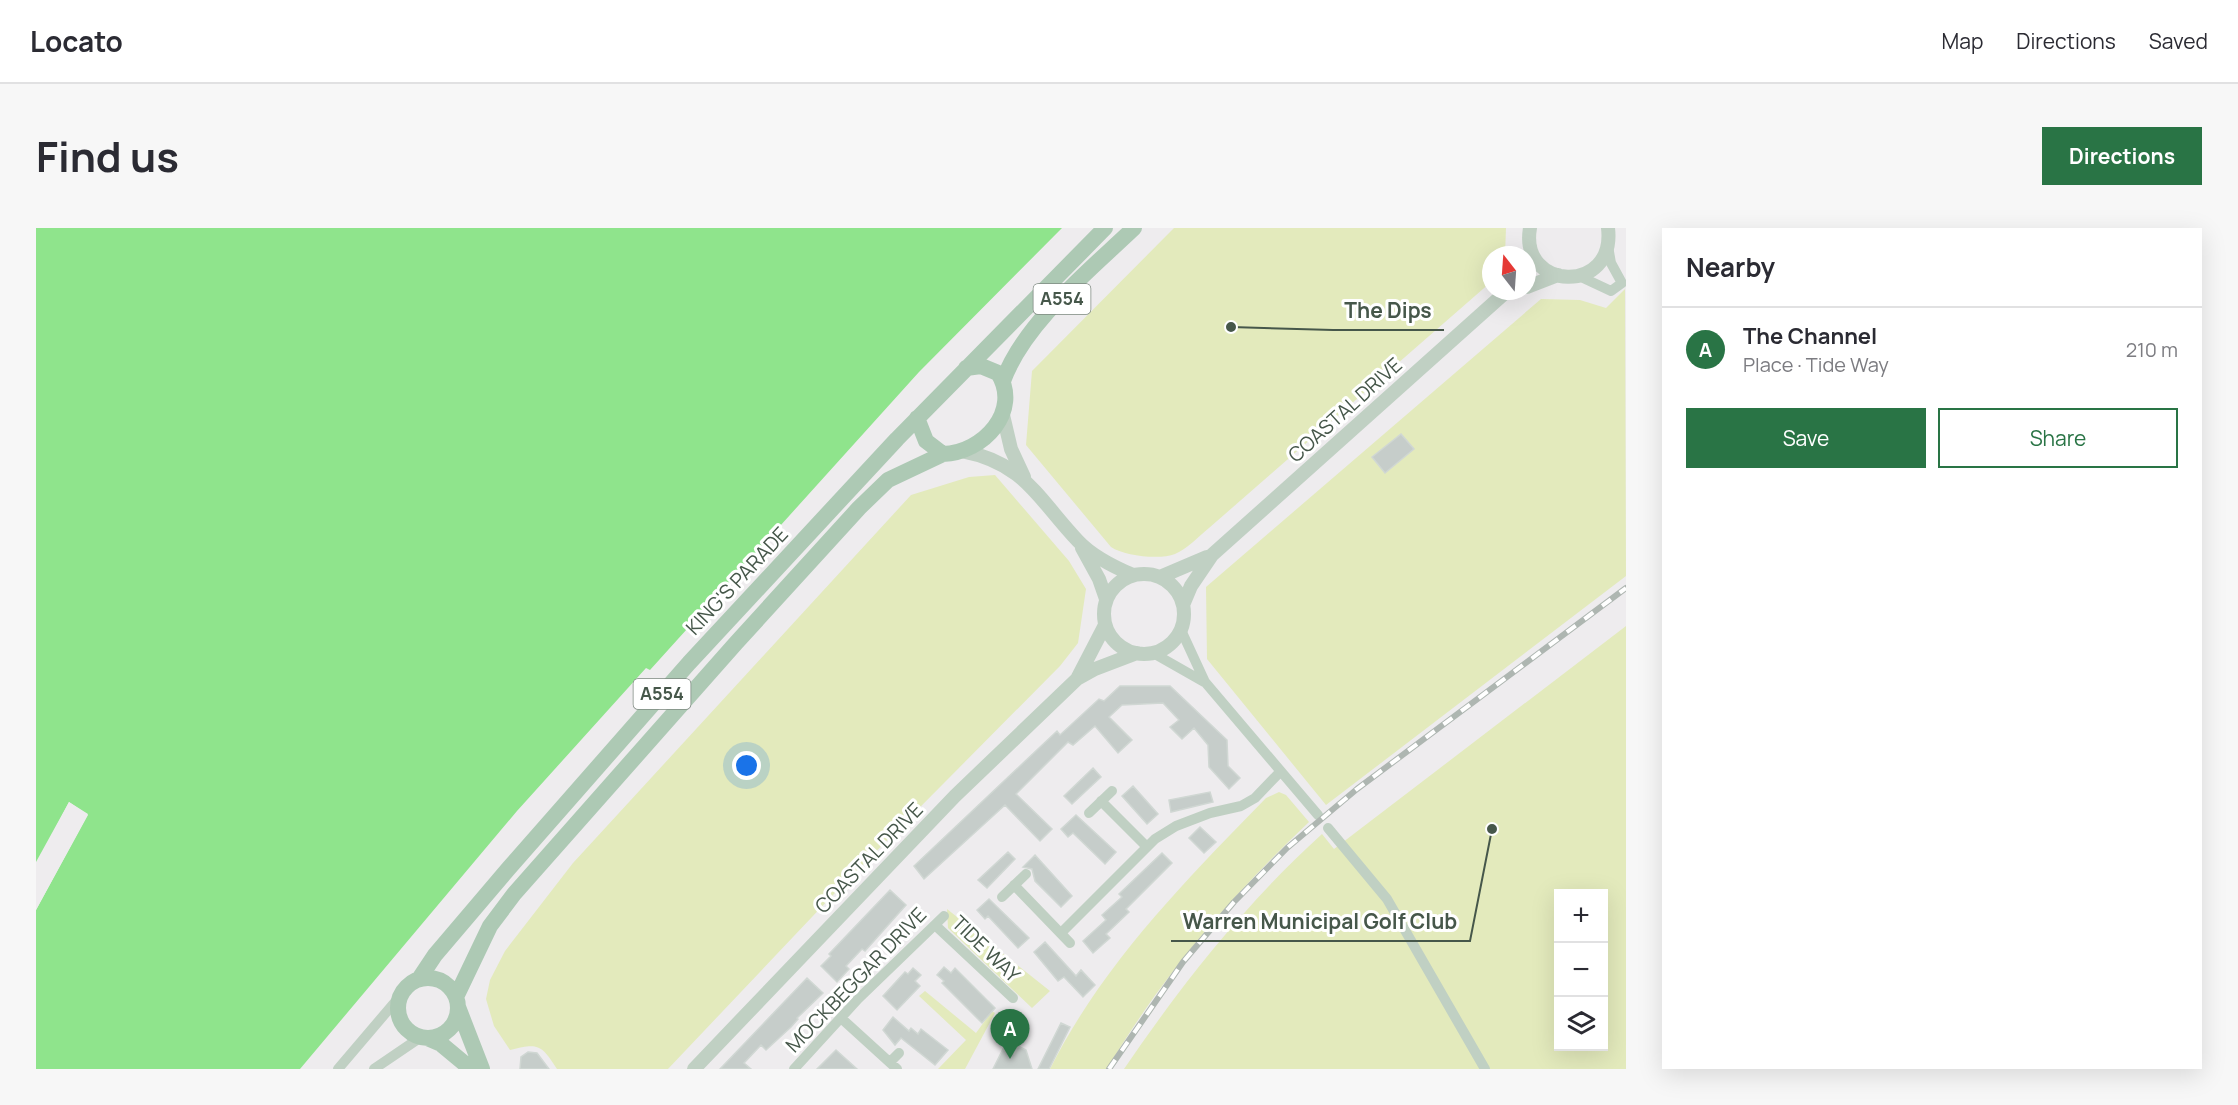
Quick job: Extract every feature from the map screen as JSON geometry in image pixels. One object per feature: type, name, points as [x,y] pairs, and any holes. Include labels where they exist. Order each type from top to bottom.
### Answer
[{"type":"main road","name":"KING'S PARADE","points":[[419,979],[442,947],[609,753],[917,418],[1105,228]]},
{"type":"main road","name":"A554","points":[[943,454],[962,451],[982,441],[1003,415],[1007,396],[1003,381],[1010,363],[1027,338],[1087,273],[1134,228]]},
{"type":"main road","points":[[966,368],[981,366],[998,373],[1003,381]]},
{"type":"main road","points":[[917,418],[926,441],[943,454]]},
{"type":"main road","name":"KING'S PARADE","points":[[457,1002],[490,926],[514,894],[728,651],[859,508],[888,480],[943,454]]},
{"type":"main road","points":[[471,1069],[441,1044],[413,1034],[401,1021],[398,1004],[405,988],[419,979],[437,979],[445,983],[457,1002],[482,1069]]},
{"type":"main road","points":[[424,1037],[445,1032],[456,1017],[457,1002]]},
{"type":"street","points":[[1529,246],[1530,228]]},
{"type":"street","points":[[1536,283],[1558,276],[1579,276],[1611,291],[1622,283],[1611,263],[1608,228]]},
{"type":"street","points":[[1579,276],[1596,267],[1608,246]]},
{"type":"street","points":[[1536,261],[1558,276]]},
{"type":"street","name":"COASTAL DRIVE","points":[[1183,605],[1195,579],[1212,555],[1500,300]]},
{"type":"street","points":[[1003,415],[1011,449],[1025,479],[1080,543],[1099,579],[1106,600],[1105,626],[1120,647],[1137,653],[1153,653],[1171,644],[1181,630]]},
{"type":"street","points":[[962,451],[990,458],[1025,479]]},
{"type":"street","points":[[1080,543],[1115,568],[1133,575]]},
{"type":"street","name":"COASTAL DRIVE","points":[[1160,577],[1212,555]]},
{"type":"street","points":[[1106,600],[1118,583],[1133,575],[1145,574],[1160,577],[1177,591],[1183,605],[1181,630],[1205,682],[1318,815]]},
{"type":"street","name":"COASTAL DRIVE","points":[[694,1069],[955,796],[1077,679],[1105,626]]},
{"type":"street","name":"COASTAL DRIVE","points":[[1077,679],[1137,653]]},
{"type":"street","points":[[1153,653],[1205,682]]},
{"type":"street","points":[[1061,933],[1147,847],[1176,826],[1241,806],[1256,798],[1280,772]]},
{"type":"street","points":[[1089,813],[1112,791]]},
{"type":"street","points":[[1101,801],[1147,847]]},
{"type":"street","points":[[1328,828],[1387,899],[1485,1069]]},
{"type":"street","points":[[1002,897],[1026,874]]},
{"type":"street","points":[[1014,885],[1071,943]]},
{"type":"street","name":"MOCKBEGGAR DRIVE","points":[[794,1069],[841,1018],[944,916]]},
{"type":"street","name":"TIDE WAY","points":[[936,925],[1012,999]]},
{"type":"street","points":[[338,1069],[401,995]]},
{"type":"street","points":[[841,1018],[893,1066],[899,1053]]},
{"type":"street","points":[[374,1069],[424,1037]]},
{"type":"shaded area","points":[[36,228],[1062,228],[919,372],[650,670],[646,668],[517,811],[300,1069],[36,1069],[36,910],[88,815],[69,802],[36,862]]},
{"type":"shaded area","points":[[1174,228],[1506,228],[1505,246],[1482,246],[1482,290],[1193,542],[1175,554],[1160,557],[1142,556],[1124,553],[1111,547],[1026,445],[1032,371]]},
{"type":"shaded area","points":[[1625,289],[1626,576],[1326,805],[1207,659],[1206,587],[1541,299],[1580,300],[1606,308]]},
{"type":"shaded area","points":[[995,475],[1069,561],[1086,589],[1078,643],[1060,666],[830,898],[668,1069],[557,1069],[547,1054],[538,1047],[510,1050],[494,1026],[486,999],[490,980],[505,951],[573,863],[911,495],[969,477]]},
{"type":"shaded area","points":[[1626,626],[1626,1069],[1124,1069],[1216,946],[1267,888],[1322,834],[1334,849]]},
{"type":"shaded area","points":[[1279,792],[1286,795],[1309,822],[1252,879],[1199,938],[1151,1002],[1107,1069],[1050,1069],[1094,994],[1147,926],[1266,798]]},
{"type":"shaded area","points":[[947,909],[1050,991],[1032,1008],[948,928]]},
{"type":"shaded area","points":[[925,991],[976,1033],[992,1011],[995,1013],[965,1069],[938,1069],[966,1040],[919,996]]},
{"type":"pier","points":[[69,802],[88,814],[36,910],[36,904],[84,815],[70,806],[36,865]]},
{"type":"building","points":[[1401,434],[1414,449],[1385,473],[1372,457]]},
{"type":"building","points":[[1120,686],[1170,686],[1227,740],[1228,766],[1240,778],[1229,789],[1209,767],[1208,745],[1194,728],[1182,739],[1170,727],[1179,720],[1163,703],[1122,705],[1109,717],[1132,740],[1118,753],[1095,726],[1073,745],[1068,742],[1016,794],[1052,829],[1040,841],[1005,805],[924,879],[914,866],[1057,731],[1060,735],[1099,699],[1104,701]]},
{"type":"building","points":[[1093,768],[1101,777],[1072,804],[1064,796]]},
{"type":"building","points":[[1133,786],[1158,814],[1147,824],[1122,796]]},
{"type":"building","points":[[1210,792],[1213,802],[1171,812],[1169,800]]},
{"type":"building","points":[[1076,815],[1116,852],[1105,864],[1073,833],[1068,837],[1061,829]]},
{"type":"building","points":[[1200,827],[1216,842],[1204,853],[1189,838]]},
{"type":"building","points":[[1008,852],[1015,859],[987,888],[978,880]]},
{"type":"building","points":[[1162,853],[1172,863],[1126,909],[1129,912],[1106,934],[1110,938],[1093,953],[1083,941],[1106,920],[1102,915],[1122,897],[1119,894]]},
{"type":"building","points":[[1035,855],[1072,896],[1061,907],[1035,881],[1032,869],[1023,867]]},
{"type":"building","points":[[890,890],[906,905],[865,951],[862,949],[846,966],[849,969],[837,982],[821,966],[831,956],[829,954]]},
{"type":"building","points":[[989,899],[1029,938],[1018,948],[988,916],[985,919],[977,910]]},
{"type":"building","points":[[1045,942],[1076,976],[1081,970],[1095,985],[1083,997],[1064,977],[1058,981],[1034,952]]},
{"type":"building","points":[[944,967],[951,973],[955,968],[995,1008],[982,1023],[942,983],[944,981],[937,975]]},
{"type":"building","points":[[913,968],[921,975],[915,981],[920,986],[897,1010],[883,996],[905,972],[908,974]]},
{"type":"building","points":[[807,978],[823,993],[766,1050],[761,1045],[744,1063],[751,1069],[720,1069]]},
{"type":"building","points":[[893,1017],[909,1031],[911,1028],[918,1034],[921,1029],[948,1050],[935,1065],[901,1038],[895,1045],[883,1030]]},
{"type":"building","points":[[1061,1023],[1070,1027],[1049,1069],[1038,1069]]},
{"type":"building","points":[[1018,1046],[1026,1050],[1032,1069],[993,1069],[1003,1049],[1014,1054]]},
{"type":"building","points":[[836,1050],[846,1059],[857,1069],[817,1069]]},
{"type":"building","points":[[528,1052],[537,1053],[549,1069],[520,1069],[521,1057]]},
{"type":"railway","points":[[1109,1069],[1183,962],[1234,902],[1287,848],[1357,789],[1626,588]]},
{"type":"place","name":"The Dips","points":[[1231,327]]},
{"type":"place","name":"Warren Municipal Golf Club","points":[[1492,829]]},
{"type":"place","name":"The Channel","points":[[1010,1059]]}]
